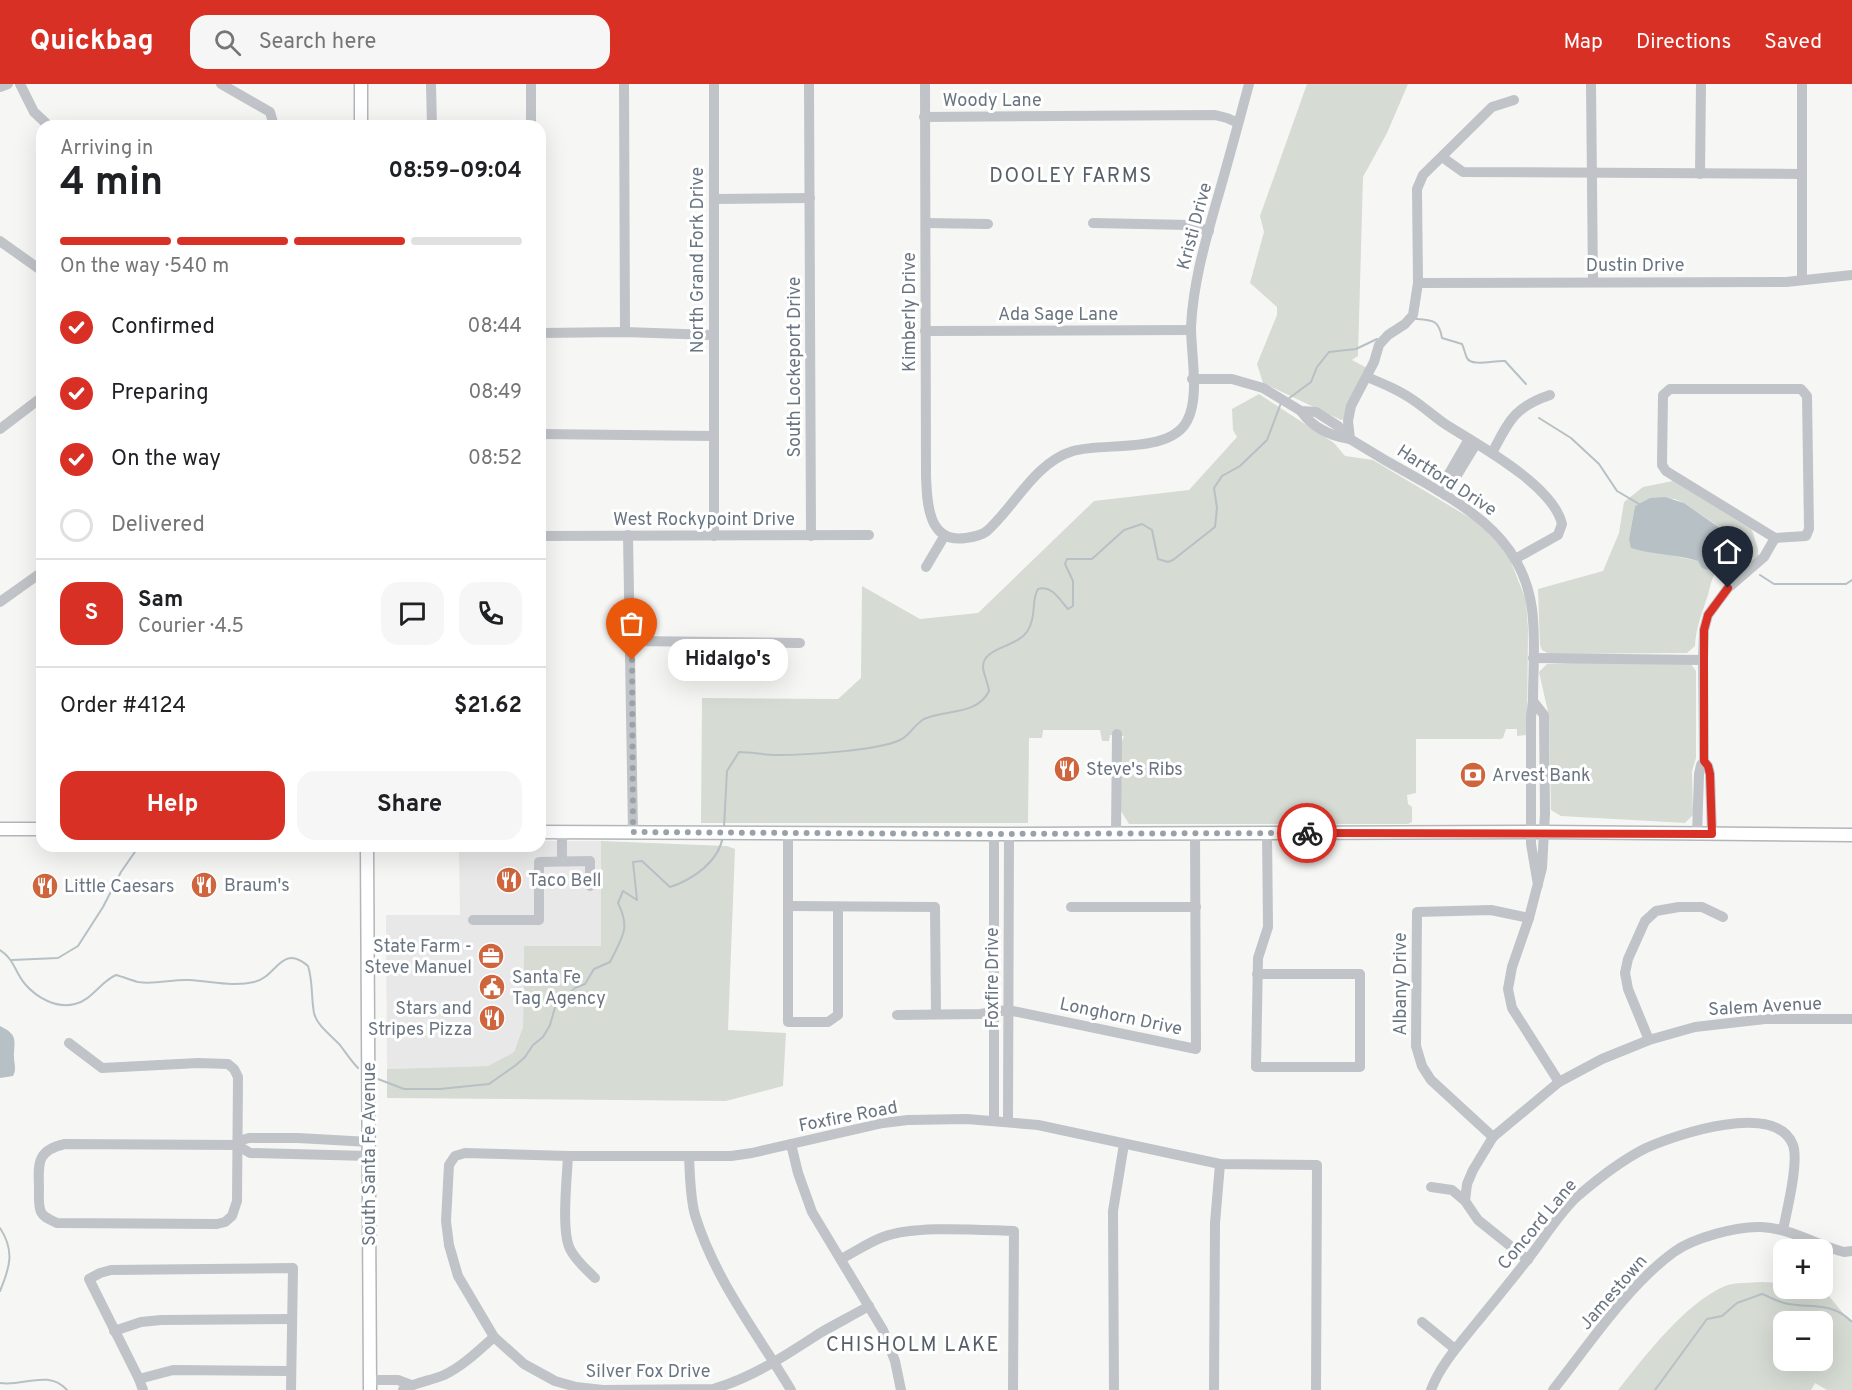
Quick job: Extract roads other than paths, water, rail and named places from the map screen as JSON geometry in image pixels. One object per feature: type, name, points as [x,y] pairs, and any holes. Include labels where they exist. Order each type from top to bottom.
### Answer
[{"type":"main road","points":[[361,84],[361,120]]},
{"type":"main road","points":[[0,829],[36,829]]},
{"type":"main road","points":[[546,832],[1195,834],[1538,832],[1852,835]]},
{"type":"main road","name":"South Santa Fe Avenue","points":[[367,852],[370,1385]]},
{"type":"street","points":[[0,87],[8,84]]},
{"type":"street","points":[[20,84],[34,112],[43,120]]},
{"type":"street","points":[[221,84],[270,112],[272,120]]},
{"type":"street","points":[[431,84],[432,120]]},
{"type":"street","points":[[531,84],[531,120]]},
{"type":"street","points":[[624,84],[625,332]]},
{"type":"street","name":"North Grand Fork Drive","points":[[714,84],[715,199],[712,335],[714,536]]},
{"type":"street","name":"South Lockeport Drive","points":[[809,84],[811,536]]},
{"type":"street","name":"Kimberly Drive","points":[[925,84],[928,509],[932,521],[945,535]]},
{"type":"street","name":"Kristi Drive","points":[[945,535],[959,539],[986,532],[1035,477],[1058,456],[1094,447],[1170,439],[1186,424],[1191,414],[1191,330],[1195,287],[1249,84]]},
{"type":"street","points":[[1591,84],[1593,282]]},
{"type":"street","points":[[1700,174],[1701,84]]},
{"type":"street","points":[[1802,84],[1802,280]]},
{"type":"street","points":[[1350,439],[1348,421],[1352,406],[1367,377],[1379,345],[1413,315],[1418,283],[1417,189],[1423,175],[1492,107],[1514,100]]},
{"type":"street","name":"Woody Lane","points":[[924,117],[1215,115],[1238,123]]},
{"type":"street","points":[[1442,157],[1463,172],[1802,174]]},
{"type":"street","points":[[715,199],[810,198]]},
{"type":"street","points":[[926,223],[988,224]]},
{"type":"street","points":[[1093,223],[1189,225],[1209,231]]},
{"type":"street","points":[[0,241],[36,267]]},
{"type":"street","name":"Dustin Drive","points":[[1418,283],[1786,282],[1852,275]]},
{"type":"street","name":"Ada Sage Lane","points":[[925,330],[1191,330]]},
{"type":"street","points":[[546,333],[625,332],[712,335]]},
{"type":"street","points":[[1367,377],[1394,388],[1513,467],[1554,507],[1562,524],[1558,535],[1515,559]]},
{"type":"street","name":"Hartford Drive","points":[[1192,379],[1232,379],[1248,382],[1263,388],[1301,411],[1316,412],[1338,426],[1350,439],[1480,517],[1503,540],[1515,559],[1532,607],[1533,701],[1531,717],[1538,832],[1534,869],[1538,885],[1512,967],[1508,989],[1509,998],[1517,1015],[1559,1082]]},
{"type":"street","points":[[1670,389],[1801,389],[1807,396],[1809,529],[1806,536],[1775,538],[1666,471],[1662,465],[1664,395],[1670,389]]},
{"type":"street","points":[[1492,453],[1511,419],[1531,402],[1550,395]]},
{"type":"street","points":[[0,429],[36,402]]},
{"type":"street","points":[[546,435],[713,436]]},
{"type":"street","points":[[1442,493],[1472,441]]},
{"type":"street","points":[[628,535],[632,640],[633,832]]},
{"type":"street","name":"West Rockypoint Drive","points":[[546,536],[869,535]]},
{"type":"street","points":[[926,567],[945,535]]},
{"type":"street","points":[[1696,835],[1699,774],[1704,761],[1704,630],[1708,615],[1728,588],[1764,557],[1775,538]]},
{"type":"street","points":[[0,602],[36,576]]},
{"type":"street","points":[[632,640],[800,644]]},
{"type":"street","points":[[1533,658],[1703,660]]},
{"type":"street","points":[[1116,834],[1117,734]]},
{"type":"street","points":[[1704,761],[1710,774],[1712,834]]},
{"type":"street","points":[[562,832],[562,861]]},
{"type":"street","points":[[1257,974],[1360,974],[1360,1068],[1256,1067],[1257,974],[1258,958],[1268,927],[1267,833]]},
{"type":"street","points":[[789,834],[788,1022],[828,1022],[838,1015],[838,907]]},
{"type":"street","name":"Foxfire Drive","points":[[994,834],[994,1120]]},
{"type":"street","name":"Foxfire Drive","points":[[1008,1122],[1009,834]]},
{"type":"street","name":"Longhorn Drive","points":[[897,1015],[980,1014],[1008,1010],[1196,1049],[1195,834]]},
{"type":"street","points":[[473,920],[539,920],[538,862],[590,861],[590,886]]},
{"type":"street","points":[[789,906],[935,907],[936,1014]]},
{"type":"street","points":[[1071,907],[1196,907]]},
{"type":"street","points":[[1649,1040],[1628,989],[1625,973],[1628,959],[1645,921],[1656,911],[1679,907],[1702,907],[1723,917]]},
{"type":"street","name":"Albany Drive","points":[[1493,1137],[1431,1080],[1422,1066],[1416,1046],[1417,912],[1491,910],[1529,918]]},
{"type":"street","name":"Salem Avenue","points":[[1465,1201],[1467,1184],[1473,1170],[1493,1137],[1559,1082],[1602,1059],[1649,1040],[1695,1027],[1725,1022],[1765,1019],[1852,1019]]},
{"type":"street","points":[[69,1043],[102,1068],[198,1063],[228,1064],[234,1069],[238,1077],[237,1145],[236,1207],[232,1216],[221,1223],[57,1223],[47,1218],[41,1211],[39,1160],[55,1146],[65,1144],[237,1145],[250,1153],[369,1156]]},
{"type":"street","name":"Foxfire Road","points":[[455,1155],[465,1153],[731,1155],[908,1120],[994,1120],[1038,1125],[1220,1164],[1317,1165],[1316,1390]]},
{"type":"street","name":"Concord Lane","points":[[1431,1390],[1435,1378],[1455,1349],[1576,1197],[1611,1170],[1646,1149],[1675,1137],[1722,1126],[1750,1123],[1766,1124],[1778,1128],[1787,1134],[1794,1147],[1795,1164],[1783,1230]]},
{"type":"street","points":[[237,1145],[249,1138],[369,1142]]},
{"type":"street","points":[[283,1138],[285,1153]]},
{"type":"street","points":[[333,1140],[338,1155]]},
{"type":"street","points":[[791,1144],[798,1173],[812,1212],[883,1330],[895,1361],[901,1390]]},
{"type":"street","points":[[1114,1390],[1113,1211],[1125,1144]]},
{"type":"street","name":"Silver Fox Drive","points":[[455,1155],[449,1165],[447,1178],[446,1221],[449,1245],[458,1276],[494,1337],[524,1364],[555,1381],[576,1387],[603,1390],[713,1389],[730,1384],[775,1362],[869,1306]]},
{"type":"street","points":[[568,1155],[566,1230],[569,1247],[576,1260],[595,1278]]},
{"type":"street","points":[[689,1155],[695,1213],[713,1261],[743,1316],[775,1362],[791,1390]]},
{"type":"street","points":[[1214,1390],[1215,1223],[1220,1164]]},
{"type":"street","points":[[1431,1187],[1452,1190],[1465,1201],[1478,1220],[1528,1260]]},
{"type":"street","name":"Jamestown","points":[[1553,1390],[1636,1285],[1676,1250],[1730,1230],[1760,1226],[1783,1230],[1844,1252],[1852,1251]]},
{"type":"street","points":[[842,1259],[882,1237],[896,1233],[915,1230],[1014,1231],[1013,1390]]},
{"type":"street","points":[[143,1390],[89,1279],[100,1273],[111,1270],[293,1268],[291,1390]]},
{"type":"street","points":[[114,1331],[141,1322],[161,1320],[292,1319]]},
{"type":"street","points":[[1422,1322],[1455,1349]]},
{"type":"street","points":[[370,1385],[398,1380],[407,1387],[442,1376],[460,1366],[494,1337]]},
{"type":"street","points":[[139,1378],[173,1370],[291,1371]]},
{"type":"waterway","points":[[1416,319],[1437,324],[1442,338],[1462,344],[1469,361],[1478,363],[1505,361],[1526,384]]},
{"type":"waterway","points":[[1288,399],[1311,382],[1317,367],[1329,352],[1356,349],[1377,339]]},
{"type":"waterway","points":[[724,827],[727,771],[739,752],[776,755],[821,753],[858,750],[900,740],[924,719],[960,711],[977,705],[984,699],[989,691],[983,668],[984,661],[988,655],[1016,641],[1028,630],[1038,589],[1051,591],[1068,609],[1073,606],[1073,581],[1065,564],[1067,559],[1092,559],[1124,530],[1142,524],[1152,530],[1158,559],[1168,562],[1173,560],[1215,527],[1217,508],[1214,488],[1222,476],[1240,466],[1267,440],[1281,403]]},
{"type":"waterway","points":[[1539,418],[1571,438],[1599,464],[1617,491],[1639,504]]},
{"type":"waterway","points":[[1738,551],[1746,562]]},
{"type":"waterway","points":[[1760,575],[1774,584],[1846,584],[1852,580]]},
{"type":"waterway","points":[[378,1079],[404,1089],[440,1089],[489,1084],[516,1065],[543,1037],[550,1025],[556,1004],[575,988],[585,984],[594,969],[610,962],[623,933],[624,920],[618,903],[623,891],[637,900],[633,862],[642,861],[670,887],[687,880],[703,869],[716,854],[723,836]]},
{"type":"waterway","points":[[12,960],[58,958],[78,946],[135,852]]},
{"type":"waterway","points":[[0,950],[8,957],[30,989],[47,1001],[61,1005],[81,1002],[116,975],[144,983],[183,980],[246,983],[262,979],[285,960],[291,958],[299,960],[308,966],[316,1018],[358,1068]]},
{"type":"waterway","points":[[0,1228],[5,1236],[9,1252],[8,1267],[0,1291]]},
{"type":"waterway","points":[[1655,1390],[1707,1319],[1722,1316],[1737,1303],[1762,1294],[1786,1303],[1837,1311],[1852,1322]]},
{"type":"waterway","points":[[0,1383],[44,1380],[60,1384],[67,1390]]},
{"type":"place","name":"Hidalgo's","points":[[632,660]]},
{"type":"place","name":"Steve's Ribs","points":[[1067,769]]},
{"type":"place","name":"Arvest Bank","points":[[1473,775]]},
{"type":"place","name":"Taco Bell","points":[[509,880]]},
{"type":"place","name":"Braum's","points":[[204,885]]},
{"type":"place","name":"Little Caesars","points":[[45,886]]},
{"type":"place","name":"State Farm - Steve Manuel","points":[[491,956]]},
{"type":"place","name":"Santa Fe Tag Agency","points":[[492,987]]},
{"type":"place","name":"Stars and Stripes Pizza","points":[[492,1018]]},
{"type":"district","name":"DOOLEY FARMS","points":[[1071,175]]},
{"type":"district","name":"CHISHOLM LAKE","points":[[913,1344]]}]
